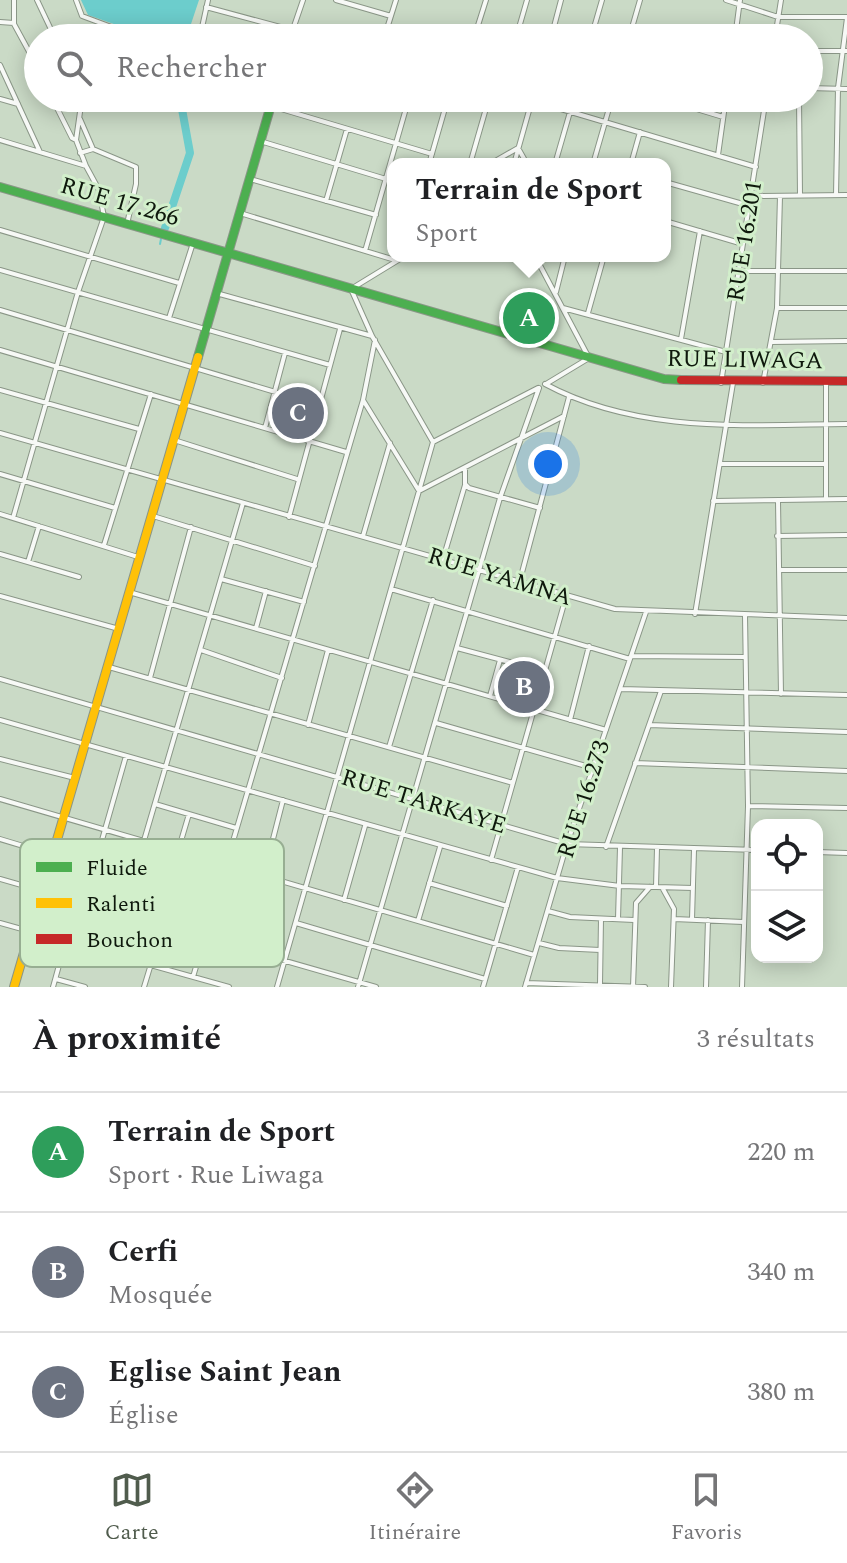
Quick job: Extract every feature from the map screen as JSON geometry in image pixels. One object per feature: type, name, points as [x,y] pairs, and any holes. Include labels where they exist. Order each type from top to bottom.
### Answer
[{"type":"street","points":[[14,0],[14,24],[24,42]]},
{"type":"street","points":[[37,0],[48,24]]},
{"type":"street","points":[[76,0],[82,16],[103,24]]},
{"type":"street","points":[[203,24],[208,0]]},
{"type":"street","points":[[294,24],[303,0]]},
{"type":"street","points":[[340,0],[391,16]]},
{"type":"street","points":[[388,24],[396,0]]},
{"type":"street","points":[[478,24],[486,0]]},
{"type":"street","points":[[520,24],[527,0]]},
{"type":"street","points":[[555,24],[561,0]]},
{"type":"street","points":[[595,24],[602,0]]},
{"type":"street","points":[[633,24],[640,0]]},
{"type":"street","points":[[726,0],[740,2],[778,17],[847,18],[838,88],[836,195]]},
{"type":"street","points":[[777,24],[781,0]]},
{"type":"street","points":[[737,24],[740,2]]},
{"type":"street","points":[[206,7],[272,24]]},
{"type":"street","points":[[0,22],[14,24]]},
{"type":"street","points":[[823,51],[845,51]]},
{"type":"street","points":[[0,65],[40,152]]},
{"type":"street","points":[[823,88],[847,89]]},
{"type":"street","points":[[0,99],[18,104]]},
{"type":"street","points":[[13,518],[78,292],[104,217],[99,190],[60,112]]},
{"type":"street","points":[[76,140],[79,112]]},
{"type":"street","points":[[57,839],[269,112]]},
{"type":"street","points":[[300,112],[432,154]]},
{"type":"street","points":[[392,158],[404,112]]},
{"type":"street","points":[[431,158],[444,112]]},
{"type":"street","points":[[472,158],[485,112]]},
{"type":"street","points":[[516,158],[529,112]]},
{"type":"street","points":[[557,158],[570,112],[756,167]]},
{"type":"street","points":[[595,158],[608,112]]},
{"type":"street","points":[[706,112],[723,117]]},
{"type":"street","points":[[718,155],[724,112]]},
{"type":"street","name":"RUE 16.201","points":[[721,383],[764,112]]},
{"type":"street","points":[[799,112],[800,195]]},
{"type":"street","points":[[78,117],[93,149]]},
{"type":"street","points":[[326,201],[347,129]]},
{"type":"street","points":[[633,158],[640,132]]},
{"type":"street","points":[[0,140],[86,166]]},
{"type":"street","points":[[260,141],[386,179]]},
{"type":"street","points":[[500,158],[518,148]]},
{"type":"street","points":[[518,148],[524,158]]},
{"type":"street","points":[[80,153],[93,149],[136,167],[136,184],[127,224]]},
{"type":"street","points":[[365,251],[387,175]]},
{"type":"street","points":[[250,179],[376,215]]},
{"type":"street","points":[[671,184],[750,206]]},
{"type":"street","name":"RUE 17.266","points":[[0,187],[228,254]]},
{"type":"street","points":[[752,196],[847,195]]},
{"type":"street","points":[[763,383],[777,308],[780,196]]},
{"type":"street","points":[[240,213],[387,255]]},
{"type":"street","points":[[671,223],[744,244]]},
{"type":"street","points":[[0,230],[179,283]]},
{"type":"street","points":[[681,340],[700,231]]},
{"type":"street","points":[[169,318],[193,243]]},
{"type":"street","name":"RUE LIWAGA","points":[[228,254],[671,381],[847,381]]},
{"type":"street","points":[[284,962],[433,442],[374,338],[351,289],[395,262]]},
{"type":"street","points":[[433,442],[539,388],[589,358],[538,262]]},
{"type":"street","points":[[556,295],[564,262]]},
{"type":"street","points":[[588,313],[602,262]]},
{"type":"street","points":[[0,270],[330,365]]},
{"type":"street","points":[[741,271],[847,271]]},
{"type":"street","points":[[216,293],[374,338]]},
{"type":"street","points":[[563,308],[726,352]]},
{"type":"street","points":[[777,308],[847,308]]},
{"type":"street","points":[[0,310],[319,405]]},
{"type":"street","points":[[289,517],[340,329]]},
{"type":"street","points":[[233,839],[363,400],[374,338]]},
{"type":"street","points":[[771,342],[847,341]]},
{"type":"street","points":[[0,350],[346,452]]},
{"type":"street","points":[[265,428],[286,352]]},
{"type":"street","points":[[695,614],[733,382]]},
{"type":"street","points":[[826,382],[826,499]]},
{"type":"street","points":[[545,384],[569,397],[681,425],[847,424]]},
{"type":"street","points":[[359,985],[500,498],[539,388]]},
{"type":"street","points":[[0,390],[139,429]]},
{"type":"street","points":[[104,545],[151,394]]},
{"type":"street","points":[[520,580],[569,397]]},
{"type":"street","points":[[363,400],[419,491]]},
{"type":"street","points":[[419,491],[564,416]]},
{"type":"street","name":"RUE YAMNA","points":[[0,433],[615,609],[847,618]]},
{"type":"street","points":[[174,440],[297,479]]},
{"type":"street","points":[[363,536],[390,443]]},
{"type":"street","points":[[720,464],[824,464]]},
{"type":"street","points":[[443,559],[465,484],[465,469]]},
{"type":"street","points":[[0,474],[115,508]]},
{"type":"street","points":[[465,484],[500,498],[540,508]]},
{"type":"street","points":[[713,501],[847,499]]},
{"type":"street","points":[[778,501],[781,694]]},
{"type":"street","points":[[145,839],[243,503]]},
{"type":"street","points":[[0,514],[138,557]]},
{"type":"street","points":[[153,516],[315,566]]},
{"type":"street","points":[[28,562],[39,526]]},
{"type":"street","points":[[150,678],[191,527]]},
{"type":"street","points":[[777,536],[847,535]]},
{"type":"street","points":[[0,554],[79,577]]},
{"type":"street","points":[[779,570],[847,570]]},
{"type":"street","points":[[221,579],[304,602]]},
{"type":"street","points":[[391,589],[631,658],[746,657]]},
{"type":"street","points":[[256,628],[266,591]]},
{"type":"street","points":[[129,592],[410,676],[606,730]]},
{"type":"street","points":[[0,596],[119,629]]},
{"type":"street","points":[[490,860],[566,597]]},
{"type":"street","points":[[389,747],[433,600]]},
{"type":"street","name":"RUE 16.273","points":[[526,985],[567,844],[646,612]]},
{"type":"street","points":[[742,987],[748,806],[745,615]]},
{"type":"street","points":[[570,720],[589,646]]},
{"type":"street","points":[[457,648],[544,672]]},
{"type":"street","points":[[200,650],[282,678]]},
{"type":"street","points":[[308,725],[328,650]]},
{"type":"street","points":[[490,696],[500,660]]},
{"type":"street","points":[[109,667],[513,783]]},
{"type":"street","name":"RUE TARKAYE","points":[[0,679],[567,844],[751,850]]},
{"type":"street","points":[[621,689],[847,695]]},
{"type":"street","points":[[606,847],[662,690]]},
{"type":"street","points":[[0,720],[557,878],[620,886],[693,888]]},
{"type":"street","points":[[436,723],[593,768]]},
{"type":"street","points":[[649,725],[847,732]]},
{"type":"street","points":[[103,839],[126,756]]},
{"type":"street","points":[[0,759],[75,778]]},
{"type":"street","points":[[635,763],[847,771]]},
{"type":"street","points":[[0,799],[131,839]]},
{"type":"street","points":[[273,839],[283,800]]},
{"type":"street","points":[[155,804],[236,828]]},
{"type":"street","points":[[748,806],[847,808]]},
{"type":"street","points":[[181,839],[189,814]]},
{"type":"street","points":[[344,900],[365,826]]},
{"type":"street","points":[[0,839],[20,845]]},
{"type":"street","points":[[418,921],[440,846]]},
{"type":"street","points":[[618,919],[620,847]]},
{"type":"street","points":[[657,848],[656,887],[673,905],[671,987]]},
{"type":"street","points":[[692,919],[694,849]]},
{"type":"street","points":[[823,852],[847,853]]},
{"type":"street","points":[[483,987],[518,867]]},
{"type":"street","points":[[0,879],[20,885]]},
{"type":"street","points":[[284,882],[534,955]]},
{"type":"street","points":[[429,883],[507,906]]},
{"type":"street","points":[[633,987],[634,920],[638,899],[656,887]]},
{"type":"street","points":[[548,911],[570,917],[634,920]]},
{"type":"street","points":[[600,985],[601,919]]},
{"type":"street","points":[[674,919],[743,922]]},
{"type":"street","points":[[706,987],[708,920]]},
{"type":"street","points":[[0,923],[20,928]]},
{"type":"street","points":[[295,923],[485,979]]},
{"type":"street","points":[[538,943],[559,948],[600,950]]},
{"type":"street","points":[[285,959],[359,985],[376,987]]},
{"type":"street","points":[[14,987],[20,967]]},
{"type":"street","points":[[53,987],[59,967]]},
{"type":"street","points":[[144,987],[150,967]]},
{"type":"street","points":[[161,967],[229,987]]},
{"type":"street","points":[[193,977],[196,967]]},
{"type":"street","points":[[277,987],[283,967]]},
{"type":"street","points":[[56,979],[85,987]]},
{"type":"street","points":[[526,985],[645,987]]},
{"type":"shaded area","points":[[512,304],[551,315],[546,332],[507,320]]},
{"type":"water","points":[[81,0],[199,0],[191,24],[114,24],[88,15]]},
{"type":"waterway","points":[[165,228],[190,153],[183,112]]},
{"type":"waterway","points":[[160,244],[161,239]]},
{"type":"traffic: fast","points":[[198,357],[269,112]]},
{"type":"traffic: fast","points":[[0,187],[664,379],[681,380]]},
{"type":"traffic: slow","points":[[57,839],[198,357]]},
{"type":"traffic: slow","points":[[14,987],[20,966]]},
{"type":"traffic: jam","points":[[681,380],[847,381]]},
{"type":"place","name":"Terrain de Sport","points":[[529,318]]},
{"type":"place","name":"Eglise Saint Jean","points":[[298,413]]},
{"type":"place","name":"Cerfi","points":[[524,687]]}]
